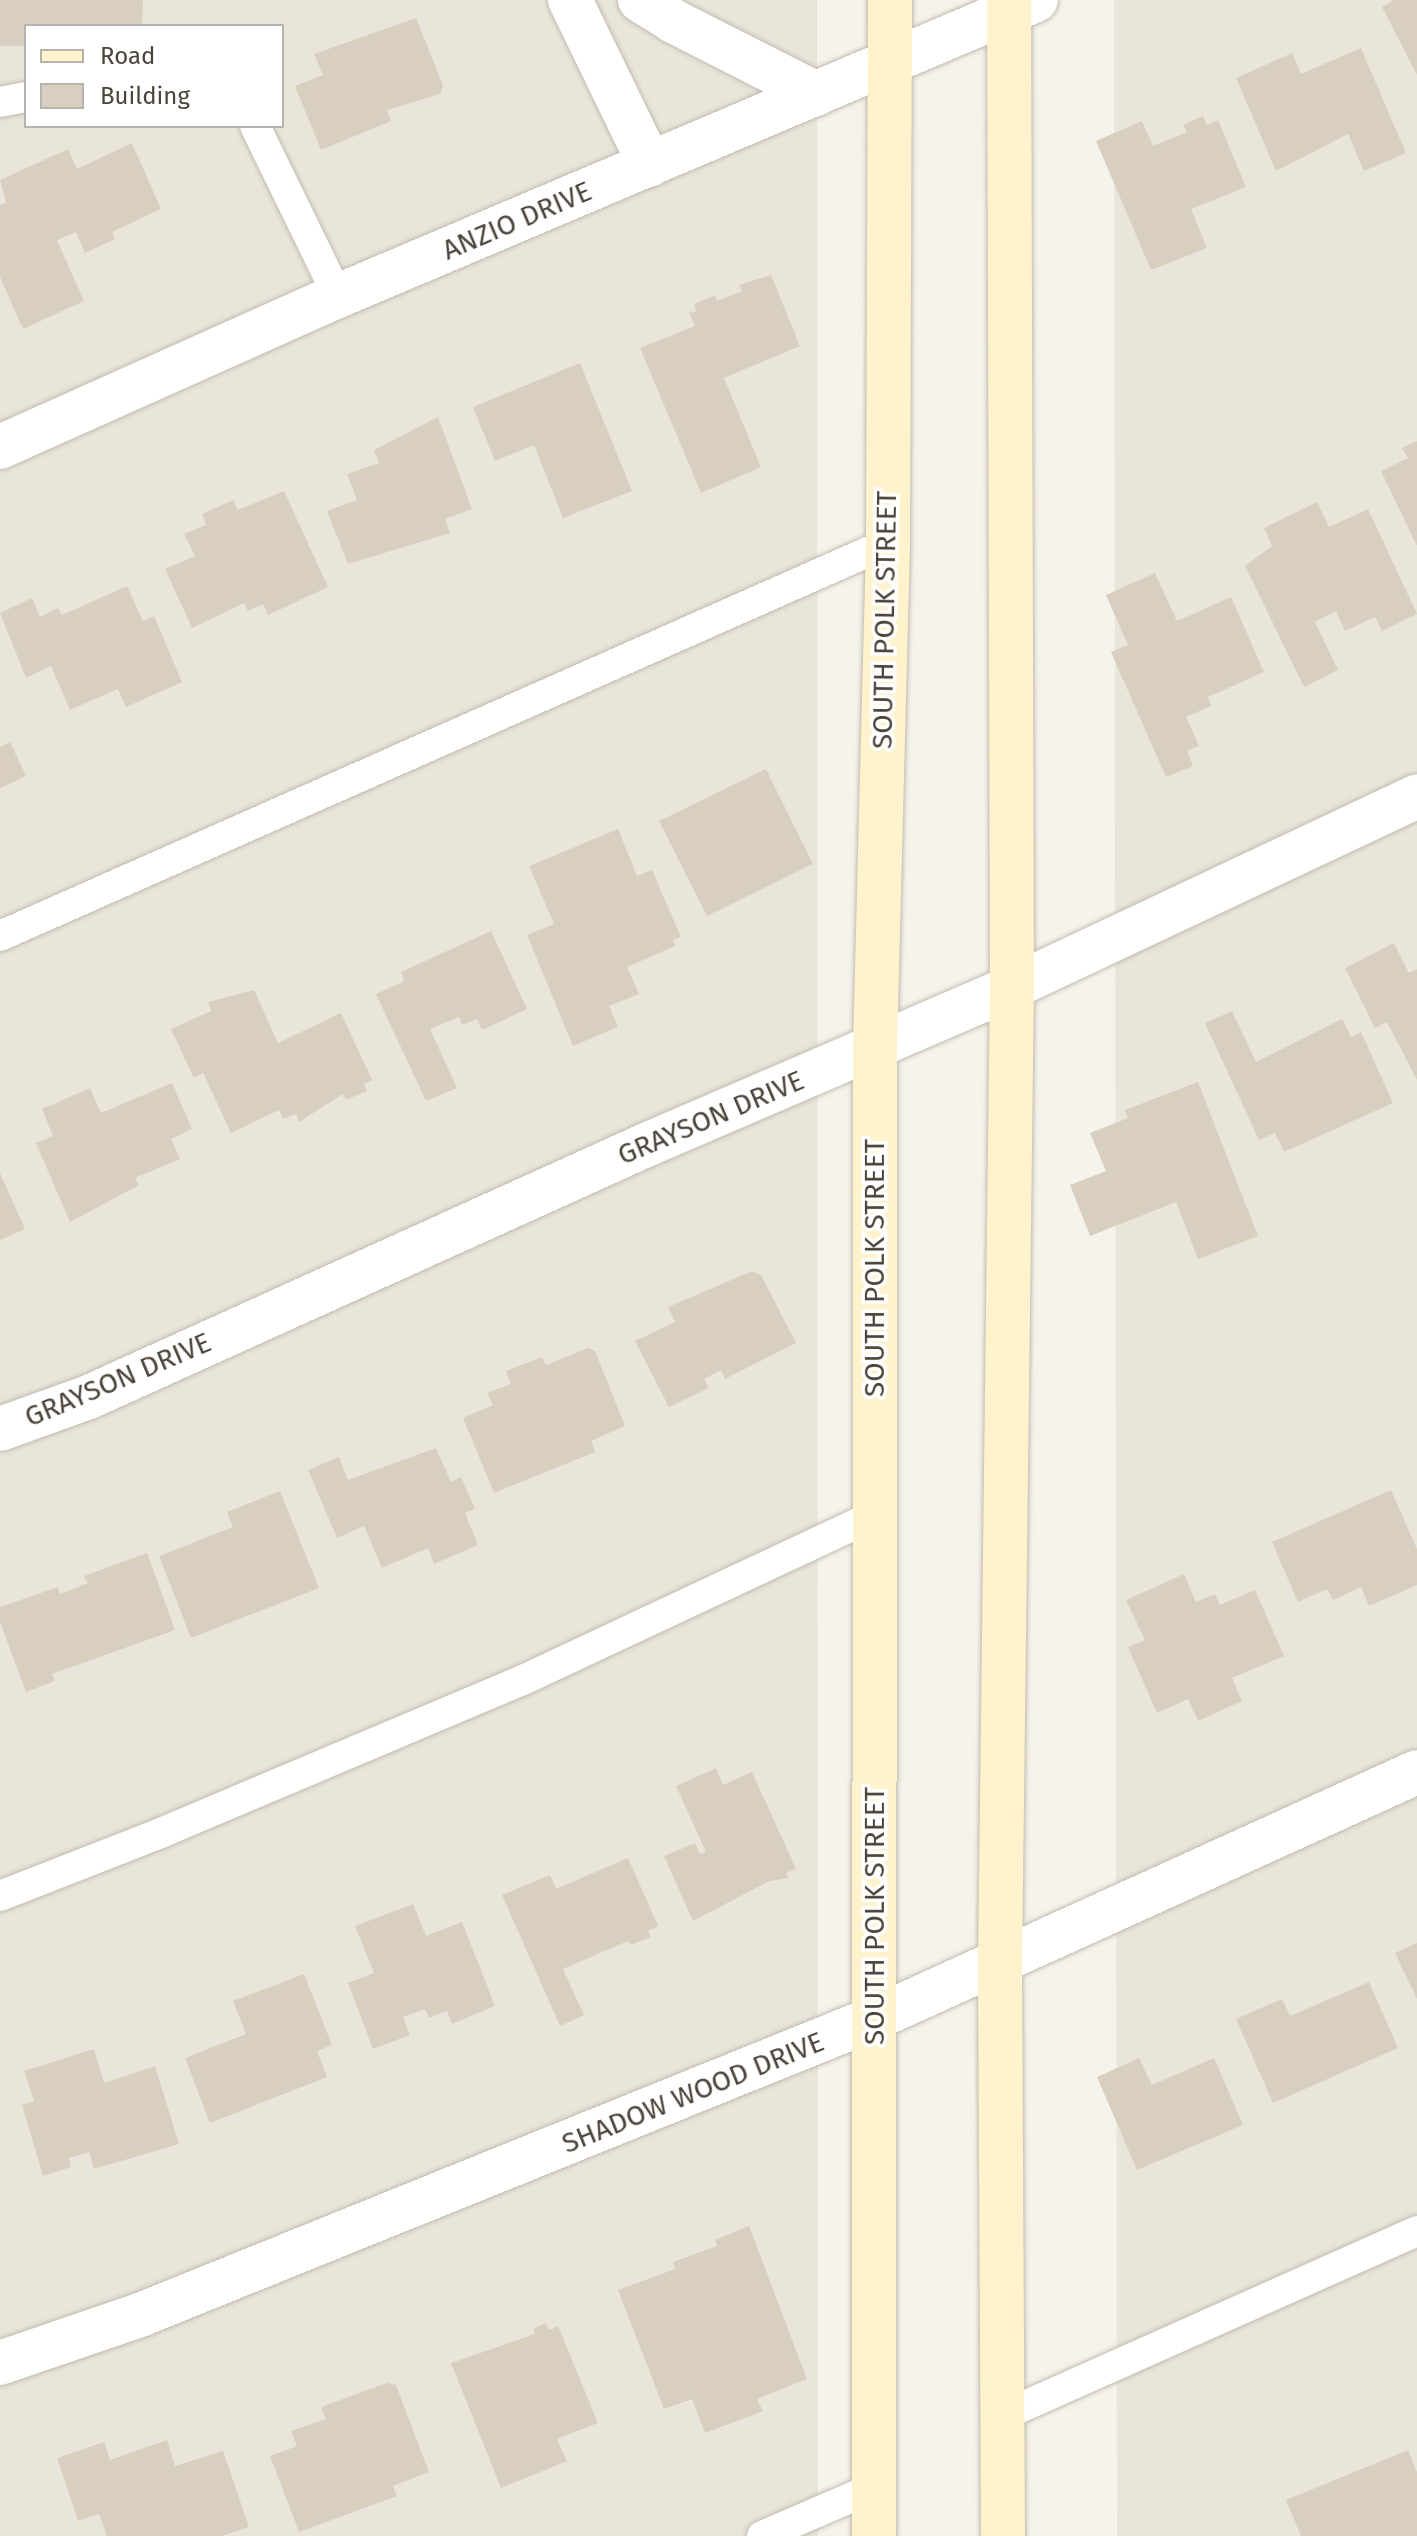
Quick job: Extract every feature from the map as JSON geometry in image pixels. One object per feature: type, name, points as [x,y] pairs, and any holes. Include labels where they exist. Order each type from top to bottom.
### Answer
[{"type":"main road","name":"SOUTH POLK STREET","points":[[874,2536],[875,1047],[888,543],[890,0]]},
{"type":"main road","points":[[1003,2536],[1000,1964],[1012,987],[1018,4]]},
{"type":"street","points":[[570,0],[650,165]]},
{"type":"street","points":[[640,0],[673,21],[817,94]]},
{"type":"street","name":"ANZIO DRIVE","points":[[0,447],[338,296],[817,94],[1018,4]]},
{"type":"street","name":"GRAYSON DRIVE","points":[[0,1429],[89,1397],[646,1145],[1012,987],[1417,796]]},
{"type":"street","name":"SHADOW WOOD DRIVE","points":[[0,2363],[140,2315],[875,2018],[1000,1964],[1417,1772]]},
{"type":"lane","points":[[0,102],[24,97]]},
{"type":"lane","points":[[256,128],[338,296]]},
{"type":"lane","points":[[0,936],[888,543]]},
{"type":"lane","points":[[0,1896],[163,1832],[523,1680],[875,1515]]},
{"type":"lane","points":[[1004,2415],[1417,2231]]},
{"type":"lane","points":[[762,2536],[875,2487]]},
{"type":"shaded area","points":[[0,0],[817,0],[818,2536],[0,2536]]},
{"type":"shaded area","points":[[1114,0],[1417,0],[1417,2536],[1117,2536]]},
{"type":"building","points":[[0,0],[143,0],[142,24],[24,24],[24,46],[0,46]]},
{"type":"building","points":[[1394,0],[1417,0],[1417,75],[1382,7]]},
{"type":"building","points":[[416,18],[443,85],[440,94],[387,110],[391,121],[321,150],[295,86],[323,75],[314,54]]},
{"type":"building","points":[[1361,48],[1406,153],[1364,171],[1348,134],[1276,171],[1236,78],[1292,53],[1301,74]]},
{"type":"building","points":[[1203,116],[1207,125],[1218,120],[1246,187],[1191,209],[1207,248],[1151,270],[1096,141],[1142,121],[1153,146],[1187,132],[1183,125]]},
{"type":"building","points":[[132,143],[161,209],[112,232],[115,239],[85,253],[76,232],[57,240],[84,301],[23,329],[0,277],[0,205],[6,202],[0,180],[68,149],[77,169]]},
{"type":"building","points":[[771,275],[800,346],[724,378],[761,467],[701,493],[640,348],[695,326],[689,313],[696,311],[694,304],[715,295],[717,301],[742,291],[739,285]]},
{"type":"building","points":[[580,363],[632,491],[563,518],[534,445],[495,461],[473,407]]},
{"type":"building","points":[[438,417],[472,509],[445,519],[450,533],[348,564],[327,511],[357,500],[347,474],[379,463],[374,450]]},
{"type":"building","points":[[1417,441],[1417,546],[1381,471],[1408,458],[1402,448]]},
{"type":"building","points":[[284,491],[328,587],[268,615],[263,604],[248,611],[244,603],[192,628],[165,569],[195,556],[184,534],[206,525],[202,514],[233,500],[238,510]]},
{"type":"building","points":[[1317,502],[1329,527],[1368,509],[1417,614],[1382,631],[1375,617],[1345,631],[1336,611],[1315,622],[1338,670],[1304,687],[1245,566],[1272,546],[1264,528]]},
{"type":"building","points":[[1155,573],[1177,621],[1231,597],[1264,672],[1208,697],[1211,706],[1186,717],[1199,746],[1187,751],[1193,766],[1166,777],[1111,652],[1128,645],[1106,595]]},
{"type":"building","points":[[127,586],[143,621],[154,616],[182,682],[126,707],[118,689],[70,710],[51,666],[26,678],[0,613],[32,598],[40,617],[58,608],[62,615]]},
{"type":"building","points":[[10,742],[26,776],[0,788],[0,747]]},
{"type":"building","points":[[766,769],[813,864],[707,916],[659,821]]},
{"type":"building","points":[[618,829],[637,876],[652,870],[681,937],[673,940],[675,946],[627,967],[639,994],[609,1006],[618,1027],[573,1046],[527,935],[554,924],[529,866]]},
{"type":"building","points":[[491,931],[527,1009],[482,1030],[477,1019],[462,1025],[459,1017],[430,1029],[457,1088],[426,1101],[376,994],[404,981],[401,972]]},
{"type":"building","points":[[1394,943],[1409,973],[1417,969],[1417,1080],[1387,1022],[1375,1028],[1345,968]]},
{"type":"building","points":[[254,990],[278,1043],[341,1013],[372,1080],[364,1084],[367,1091],[346,1100],[343,1094],[299,1122],[296,1114],[283,1119],[279,1110],[231,1133],[203,1073],[194,1078],[171,1029],[211,1011],[208,1002]]},
{"type":"building","points":[[1232,1011],[1256,1062],[1342,1019],[1351,1037],[1361,1032],[1393,1103],[1284,1152],[1275,1133],[1259,1140],[1205,1023]]},
{"type":"building","points":[[1198,1082],[1258,1236],[1198,1259],[1176,1202],[1090,1236],[1070,1185],[1106,1171],[1090,1133],[1128,1118],[1125,1110]]},
{"type":"building","points":[[172,1083],[192,1129],[171,1139],[180,1159],[135,1178],[139,1185],[70,1222],[36,1143],[53,1136],[42,1109],[90,1088],[101,1113]]},
{"type":"building","points":[[0,1173],[25,1229],[0,1240]]},
{"type":"building","points":[[752,1271],[761,1275],[796,1343],[725,1379],[721,1370],[704,1379],[709,1388],[669,1407],[635,1341],[675,1322],[668,1307]]},
{"type":"building","points":[[588,1348],[595,1351],[625,1426],[591,1441],[595,1452],[494,1493],[463,1418],[493,1405],[487,1393],[511,1384],[506,1371],[542,1357],[546,1365]]},
{"type":"building","points":[[436,1448],[451,1482],[461,1477],[475,1509],[465,1513],[478,1545],[434,1564],[428,1548],[382,1568],[364,1526],[337,1538],[308,1470],[339,1457],[348,1480]]},
{"type":"building","points":[[1391,1490],[1417,1549],[1417,1585],[1369,1606],[1361,1587],[1333,1600],[1327,1589],[1298,1602],[1272,1542]]},
{"type":"building","points":[[280,1491],[319,1588],[191,1638],[159,1556],[233,1527],[227,1512]]},
{"type":"building","points":[[147,1553],[175,1630],[52,1674],[55,1681],[26,1692],[0,1622],[0,1607],[58,1587],[60,1594],[88,1583],[84,1576]]},
{"type":"building","points":[[1184,1574],[1196,1602],[1215,1594],[1220,1605],[1255,1590],[1284,1656],[1232,1678],[1242,1701],[1198,1721],[1188,1699],[1157,1713],[1128,1647],[1145,1640],[1126,1600]]},
{"type":"building","points":[[716,1768],[723,1785],[752,1772],[796,1869],[786,1873],[789,1878],[769,1881],[693,1921],[664,1856],[695,1843],[700,1854],[706,1852],[676,1786]]},
{"type":"building","points":[[628,1858],[658,1926],[648,1931],[651,1937],[630,1945],[628,1941],[563,1969],[584,2015],[560,2026],[502,1895],[550,1875],[556,1889]]},
{"type":"building","points":[[413,1904],[426,1936],[462,1922],[495,2006],[452,2024],[447,2011],[429,2018],[425,2009],[403,2017],[410,2035],[373,2049],[348,1983],[374,1973],[355,1926]]},
{"type":"building","points":[[1417,1943],[1417,1999],[1395,1953]]},
{"type":"building","points":[[304,1974],[332,2045],[317,2051],[327,2077],[210,2123],[185,2058],[246,2034],[233,2001]]},
{"type":"building","points":[[1369,1982],[1398,2048],[1273,2103],[1236,2019],[1282,1999],[1290,2016]]},
{"type":"building","points":[[94,2049],[104,2083],[155,2066],[179,2144],[94,2169],[89,2152],[69,2158],[71,2167],[43,2176],[22,2105],[34,2101],[24,2071]]},
{"type":"building","points":[[1139,2058],[1152,2085],[1214,2058],[1243,2125],[1137,2170],[1097,2077]]},
{"type":"building","points":[[749,2226],[807,2379],[757,2399],[763,2411],[705,2433],[692,2399],[664,2409],[618,2290],[675,2269],[673,2262],[717,2246],[715,2240]]},
{"type":"building","points":[[546,2323],[549,2330],[558,2326],[598,2423],[557,2439],[567,2461],[501,2488],[451,2363],[535,2334],[533,2329]]},
{"type":"building","points":[[387,2383],[396,2385],[429,2472],[393,2486],[397,2496],[299,2532],[270,2456],[297,2446],[291,2431],[326,2419],[321,2407]]},
{"type":"building","points":[[167,2440],[175,2466],[223,2451],[249,2527],[222,2536],[107,2536],[99,2514],[78,2521],[57,2458],[104,2442],[110,2460]]},
{"type":"building","points":[[1408,2450],[1417,2472],[1417,2536],[1301,2536],[1286,2500]]}]
